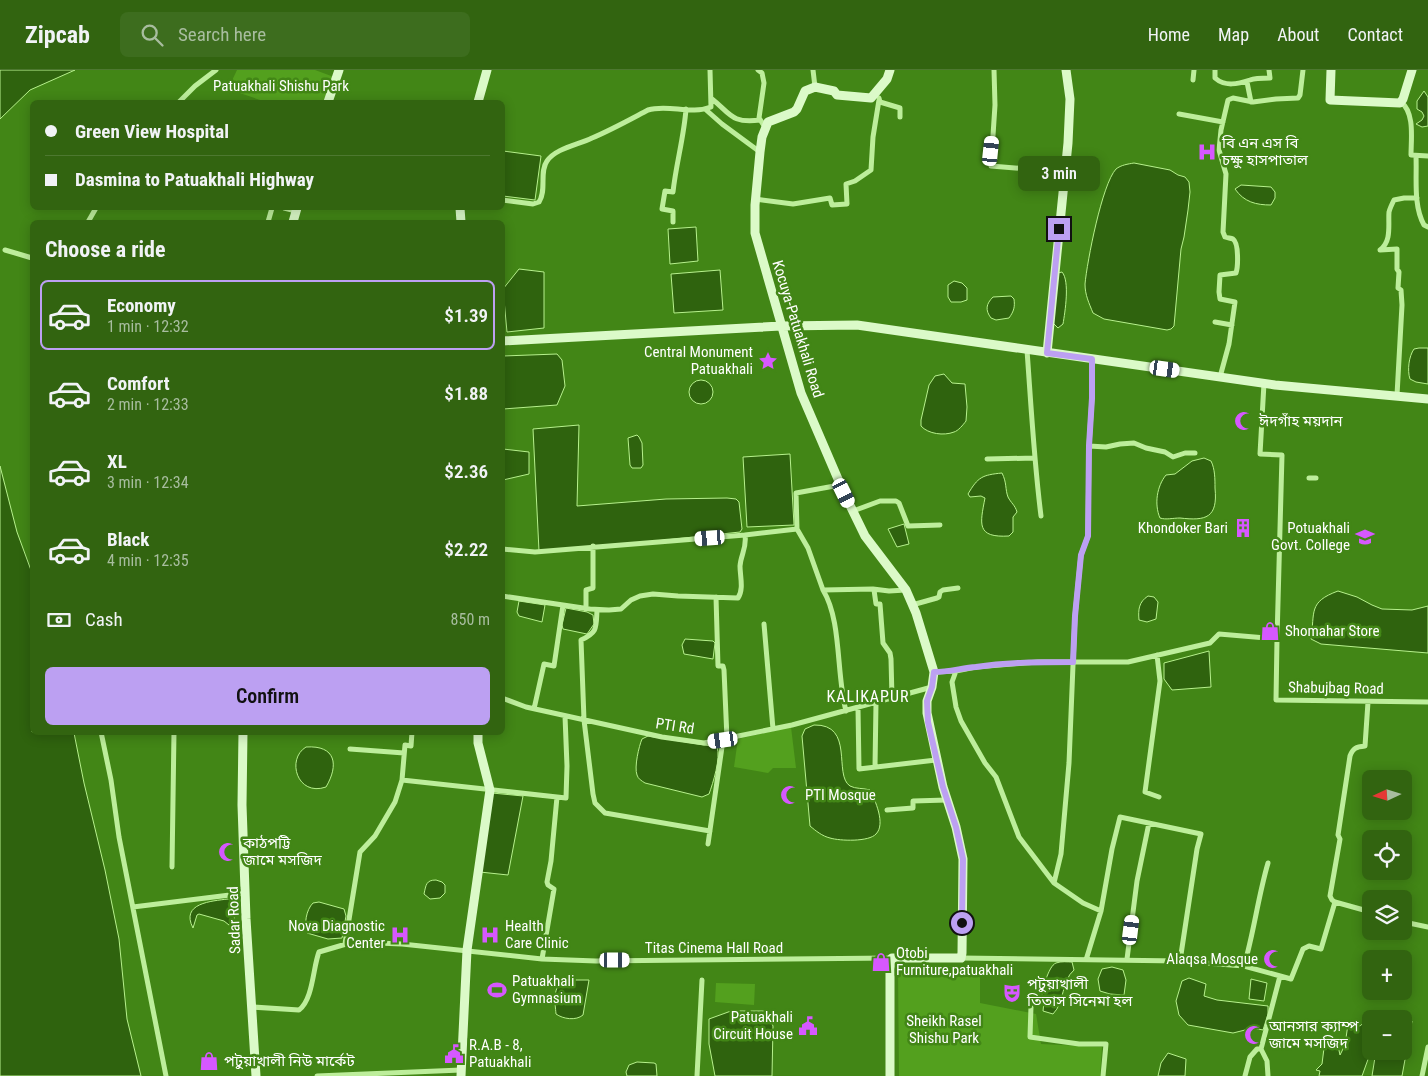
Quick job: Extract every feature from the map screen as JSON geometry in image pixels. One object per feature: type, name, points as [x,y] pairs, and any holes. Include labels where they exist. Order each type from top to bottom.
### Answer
[{"type":"street","points":[[181,100],[195,86],[216,70]]},
{"type":"street","points":[[329,100],[339,70]]},
{"type":"street","points":[[479,100],[487,70]]},
{"type":"street","points":[[505,200],[533,204],[539,202],[542,194],[545,165],[555,153],[592,138],[648,110],[655,108],[705,109],[711,107],[710,70]]},
{"type":"street","points":[[758,70],[762,73],[764,83],[758,118],[763,124]]},
{"type":"street","points":[[813,70],[815,87]]},
{"type":"street","points":[[755,199],[793,204],[830,198],[832,205],[847,204],[846,184],[855,181],[872,170],[873,137],[878,96],[890,70]]},
{"type":"street","points":[[994,70],[995,105],[991,166],[1065,172]]},
{"type":"street","points":[[1047,353],[1070,114],[1066,70]]},
{"type":"street","points":[[1193,80],[1194,70]]},
{"type":"street","points":[[1215,70],[1216,78],[1221,82],[1240,84],[1250,80],[1270,78],[1269,70]]},
{"type":"street","points":[[1220,377],[1229,344],[1235,302],[1220,299],[1220,276],[1236,273],[1238,265],[1236,242],[1225,237],[1223,232],[1226,174],[1219,150],[1228,100],[1232,98],[1251,102],[1298,98],[1303,70]]},
{"type":"street","points":[[1331,70],[1330,100],[1401,102],[1406,106],[1410,116],[1411,155],[1428,156]]},
{"type":"street","points":[[1401,102],[1412,70]]},
{"type":"street","points":[[1247,82],[1251,102]]},
{"type":"street","points":[[712,99],[731,117],[763,124],[794,112],[805,91],[815,87],[834,91],[837,95],[871,98],[878,96],[900,108],[900,117]]},
{"type":"street","points":[[673,222],[673,211],[662,209],[665,191],[673,192],[686,109]]},
{"type":"street","points":[[705,109],[760,152]]},
{"type":"street","points":[[1179,114],[1223,122]]},
{"type":"street","name":"Kocuya-Patuakhali Road","points":[[763,124],[755,199],[755,233],[800,393],[840,485],[865,536],[906,590],[934,672],[932,687],[927,701],[927,713],[936,760],[956,827],[963,859],[961,958]]},
{"type":"street","points":[[1416,156],[1417,198],[1420,217],[1424,225],[1428,227]]},
{"type":"street","points":[[1397,395],[1402,305],[1401,290],[1398,288],[1399,272],[1396,269],[1397,249],[1380,250],[1386,246],[1389,210],[1394,200],[1417,198]]},
{"type":"street","points":[[5,250],[30,257]]},
{"type":"street","points":[[1215,322],[1232,325]]},
{"type":"street","points":[[505,340],[781,326],[857,325],[1264,383],[1428,399]]},
{"type":"street","points":[[1027,350],[1037,490],[1042,516]]},
{"type":"street","points":[[1054,883],[1061,854],[1069,763],[1075,616],[1081,555],[1088,536],[1092,359]]},
{"type":"street","points":[[934,672],[1006,664],[1128,662],[1210,643],[1219,634],[1277,639],[1282,455],[1260,454],[1264,383]]},
{"type":"street","points":[[1089,446],[1106,447],[1134,443],[1165,452],[1173,457],[1185,453],[1195,453]]},
{"type":"street","points":[[987,459],[1035,458]]},
{"type":"street","points":[[1309,478],[1316,478]]},
{"type":"street","points":[[840,485],[796,493],[797,529],[808,548],[832,611],[839,674],[846,711]]},
{"type":"street","points":[[853,512],[880,501],[896,501],[899,503],[908,526],[940,525]]},
{"type":"street","points":[[505,549],[535,552],[797,529]]},
{"type":"street","points":[[505,596],[597,610],[621,609],[631,600],[653,594],[738,598],[740,594],[740,566],[746,547],[745,535]]},
{"type":"street","points":[[586,609],[586,590],[593,588],[593,546]]},
{"type":"street","points":[[912,605],[937,598],[943,590],[958,588]]},
{"type":"street","points":[[823,590],[906,590]]},
{"type":"street","points":[[874,590],[876,604],[880,604],[883,643],[890,653],[892,698]]},
{"type":"street","points":[[708,844],[725,739],[724,666],[718,666],[716,597]]},
{"type":"street","points":[[534,709],[544,664],[554,666],[563,605]]},
{"type":"street","points":[[597,610],[595,629],[588,637],[581,640],[584,720],[595,802],[605,813],[710,831]]},
{"type":"street","points":[[764,624],[772,729]]},
{"type":"street","name":"Shabujbag Road","points":[[1277,639],[1276,700],[1428,702]]},
{"type":"street","points":[[1157,655],[1160,681],[1145,792],[1158,797]]},
{"type":"street","points":[[956,671],[952,682],[956,707],[961,721],[985,763],[996,777],[1019,837],[1054,883],[1101,912]]},
{"type":"street","name":"PTI Rd","points":[[505,699],[534,709],[662,737],[704,742],[772,729],[858,708],[932,687]]},
{"type":"street","points":[[1362,910],[1335,902],[1330,896],[1340,839],[1338,835],[1350,756],[1352,750],[1356,747],[1364,746],[1368,702]]},
{"type":"street","points":[[875,767],[876,703]]},
{"type":"street","points":[[858,708],[859,769],[936,760]]},
{"type":"street","points":[[402,780],[566,798],[568,766],[565,716]]},
{"type":"street","points":[[102,735],[111,780],[119,837],[166,1076]]},
{"type":"street","points":[[172,867],[174,735]]},
{"type":"street","name":"Sadar Road","points":[[243,735],[242,806],[256,1076]]},
{"type":"street","points":[[345,944],[360,852],[375,836],[395,802],[402,780],[405,745],[411,746],[412,735]]},
{"type":"street","points":[[317,1076],[461,1073],[467,950],[490,790],[478,744],[478,735]]},
{"type":"street","points":[[350,749],[404,753]]},
{"type":"street","points":[[542,958],[554,889],[547,882],[551,861],[557,797]]},
{"type":"street","points":[[887,810],[913,808],[913,801],[947,800]]},
{"type":"street","points":[[1086,960],[1101,912],[1112,849],[1120,817],[1201,834],[1180,960]]},
{"type":"street","points":[[1127,959],[1137,881],[1149,823]]},
{"type":"street","points":[[1244,966],[1254,931],[1260,891],[1268,863]]},
{"type":"street","points":[[133,907],[246,893]]},
{"type":"street","points":[[890,1076],[890,969],[892,958],[1180,960],[1244,966],[1291,979],[1306,946],[1321,949],[1335,902]]},
{"type":"street","points":[[1412,924],[1428,927]]},
{"type":"street","name":"Titas Cinema Hall Road","points":[[252,1006],[299,1010],[303,1008],[312,982],[318,952],[353,942],[402,944],[542,958],[596,961],[892,958]]},
{"type":"street","points":[[1268,1076],[1267,1061],[1261,1049],[1280,976]]},
{"type":"street","points":[[697,1076],[702,980]]},
{"type":"street","points":[[1031,1006],[1030,1037],[1079,1044],[1106,1044],[1103,1076]]},
{"type":"street","points":[[1422,1076],[1428,1047]]},
{"type":"street","points":[[1245,1076],[1250,1057],[1257,1049],[1261,1049]]},
{"type":"green space","name":"Patuakhali Shishu Park","points":[[237,70],[315,70],[334,77],[326,100],[260,100],[228,89]]},
{"type":"green space","points":[[791,727],[796,768],[773,768],[768,773],[734,767],[738,739]]},
{"type":"green space","name":"Sheikh Rasel Shishu Park","points":[[898,966],[980,967],[980,1003],[1036,1014],[1041,1044],[1102,1047],[1100,1076],[899,1076]]},
{"type":"green space","points":[[716,983],[755,984],[754,1005],[715,1002]]},
{"type":"shaded area","points":[[0,70],[75,70],[30,90],[0,119]]},
{"type":"shaded area","points":[[1424,91],[1428,97],[1428,126],[1422,127],[1416,124],[1424,116],[1417,109],[1417,101]]},
{"type":"shaded area","points":[[505,151],[541,156],[535,200],[505,196]]},
{"type":"shaded area","points":[[1134,163],[1170,170],[1185,177],[1189,182],[1190,192],[1181,249],[1174,326],[1167,330],[1104,319],[1093,313],[1086,292],[1086,273],[1092,242],[1106,190],[1116,169]]},
{"type":"shaded area","points":[[1241,185],[1271,187],[1275,192],[1275,198],[1271,205],[1251,202],[1242,197],[1235,189]]},
{"type":"shaded area","points":[[696,227],[698,261],[670,264],[668,229]]},
{"type":"shaded area","points":[[519,269],[544,272],[544,328],[507,332],[505,286]]},
{"type":"shaded area","points":[[720,270],[723,310],[674,313],[671,274]]},
{"type":"shaded area","points":[[1062,272],[1066,282],[1065,312],[1063,324],[1058,328],[1053,323],[1058,273]]},
{"type":"shaded area","points":[[954,281],[962,283],[967,288],[967,300],[951,302],[948,297],[948,285]]},
{"type":"shaded area","points":[[1011,296],[1014,299],[1014,307],[1009,318],[996,320],[991,318],[987,307],[993,297]]},
{"type":"shaded area","points":[[1428,348],[1428,384],[1416,382],[1410,379],[1409,375],[1411,355],[1414,349]]},
{"type":"shaded area","points":[[557,354],[562,360],[565,386],[557,405],[505,409],[505,356]]},
{"type":"shaded area","points":[[944,374],[952,383],[965,384],[967,407],[966,421],[960,428],[954,432],[941,434],[924,429],[921,426],[921,420],[929,385],[935,376]]},
{"type":"shaded area","points":[[701,380],[710,383],[713,392],[710,401],[701,404],[692,401],[689,392],[692,383]]},
{"type":"shaded area","points":[[579,425],[577,506],[666,499],[736,499],[739,502],[742,529],[740,532],[539,551],[533,429]]},
{"type":"shaded area","points":[[637,435],[642,443],[643,465],[641,468],[632,468],[630,465],[628,438]]},
{"type":"shaded area","points":[[505,449],[529,452],[529,474],[505,480]]},
{"type":"shaded area","points":[[790,454],[794,525],[747,527],[743,457]]},
{"type":"shaded area","points":[[1204,458],[1211,461],[1214,471],[1215,498],[1212,511],[1203,518],[1197,519],[1160,518],[1157,507],[1157,495],[1163,479],[1166,475],[1175,474],[1192,461]]},
{"type":"shaded area","points":[[0,466],[17,532],[30,568],[30,735],[74,735],[119,939],[127,1019],[141,1076],[0,1076]]},
{"type":"shaded area","points":[[1002,473],[1008,497],[1017,512],[1013,517],[1013,532],[1009,536],[991,535],[986,532],[982,522],[985,498],[981,496],[970,497],[968,494],[981,478]]},
{"type":"shaded area","points":[[904,524],[909,544],[897,547],[888,529]]},
{"type":"shaded area","points":[[1338,591],[1357,597],[1382,609],[1412,610],[1428,606],[1428,653],[1321,644],[1311,639],[1313,615],[1317,604],[1328,595]]},
{"type":"shaded area","points":[[1148,596],[1154,597],[1158,602],[1156,619],[1147,622],[1139,620],[1139,612],[1141,603]]},
{"type":"shaded area","points":[[519,601],[545,605],[542,622],[519,616],[517,612]]},
{"type":"shaded area","points":[[566,608],[593,615],[594,624],[587,634],[563,629],[562,625]]},
{"type":"shaded area","points":[[685,639],[713,641],[715,643],[713,659],[684,654],[682,645]]},
{"type":"shaded area","points":[[1209,651],[1211,687],[1172,690],[1164,679],[1164,663]]},
{"type":"shaded area","points":[[814,725],[827,727],[835,733],[839,741],[845,780],[850,786],[870,790],[880,818],[879,830],[872,837],[854,840],[835,839],[822,835],[810,826],[802,736],[805,729]]},
{"type":"shaded area","points":[[648,736],[717,747],[717,764],[709,794],[702,797],[645,783],[639,779],[636,771],[638,751],[642,739]]},
{"type":"shaded area","points":[[306,747],[324,749],[332,758],[333,771],[326,787],[316,789],[308,787],[298,775],[296,768],[297,760],[300,753]]},
{"type":"shaded area","points":[[492,793],[523,796],[508,875],[480,872]]},
{"type":"shaded area","points":[[436,880],[445,885],[445,893],[440,898],[430,899],[424,894],[426,886],[428,882]]},
{"type":"shaded area","points":[[231,900],[234,908],[232,924],[229,925],[224,921],[199,914],[193,928],[190,920],[194,908],[206,902]]},
{"type":"shaded area","points":[[319,902],[344,909],[346,916],[342,938],[328,939],[307,933],[307,913],[313,903]]},
{"type":"shaded area","points":[[1072,962],[1074,970],[1067,980],[1060,1004],[1053,1014],[1043,1011],[1044,1002],[1041,1000],[1050,969],[1056,963]]},
{"type":"shaded area","points":[[1112,967],[1123,970],[1126,980],[1124,995],[1100,991],[1098,979],[1102,969]]},
{"type":"shaded area","points":[[1189,978],[1206,984],[1204,996],[1217,1000],[1268,1006],[1268,1014],[1263,1030],[1249,1027],[1233,1033],[1188,1025],[1179,1015],[1176,1001],[1182,981]]},
{"type":"shaded area","points":[[1251,979],[1267,983],[1264,1001],[1249,999]]},
{"type":"shaded area","points":[[565,980],[589,980],[583,1015],[580,1017],[573,1019],[556,1014],[556,990]]},
{"type":"shaded area","points":[[731,1011],[766,1011],[773,1026],[772,1076],[715,1076],[709,1044],[709,1019]]},
{"type":"shaded area","points":[[1348,1024],[1360,1026],[1362,1024],[1362,1060],[1368,1060],[1362,1076],[1319,1076],[1320,1071],[1316,1070],[1322,1064],[1324,1048],[1338,1046],[1340,1055],[1345,1045]]},
{"type":"shaded area","points":[[1168,1053],[1186,1059],[1185,1076],[1158,1076],[1161,1063]]},
{"type":"shaded area","points":[[1375,1060],[1405,1060],[1402,1076],[1372,1076]]},
{"type":"shaded area","points":[[637,1062],[656,1064],[657,1076],[627,1076],[626,1072],[629,1065]]},
{"type":"place","name":"বি এন এস বি চক্ষু হাসপাতাল","points":[[1207,152]]},
{"type":"place","name":"Central Monument Patuakhali","points":[[768,361]]},
{"type":"place","name":"ঈদগাঁহ ময়দান","points":[[1244,421]]},
{"type":"place","name":"Khondoker Bari","points":[[1243,528]]},
{"type":"place","name":"Potuakhali Govt. College","points":[[1365,537]]},
{"type":"place","name":"Shomahar Store","points":[[1270,631]]},
{"type":"place","name":"PTI Mosque","points":[[790,795]]},
{"type":"place","name":"কাঠপট্টি জামে মসজিদ","points":[[228,852]]},
{"type":"place","name":"Nova Diagnostic Center","points":[[400,935]]},
{"type":"place","name":"Health Care Clinic","points":[[490,935]]},
{"type":"place","name":"Alaqsa Mosque","points":[[1273,959]]},
{"type":"place","name":"Otobi Furniture,patuakhali","points":[[881,962]]},
{"type":"place","name":"Patuakhali Gymnasium","points":[[497,990]]},
{"type":"place","name":"পটুয়াখালী তিতাস সিনেমা হল","points":[[1012,993]]},
{"type":"place","name":"Patuakhali Circuit House","points":[[808,1026]]},
{"type":"place","name":"আনসার ক্যাম্প জামে মসজিদ","points":[[1254,1035]]},
{"type":"place","name":"R.A.B - 8, Patuakhali","points":[[454,1054]]},
{"type":"place","name":"পটুয়াখালী নিউ মার্কেট","points":[[209,1061]]},
{"type":"district","name":"KALIKAPUR","points":[[868,696]]},
{"type":"route","points":[[962,923],[963,859],[956,827],[943,787],[928,722],[927,701],[932,687],[934,672],[1006,664],[1073,662],[1081,555],[1088,536],[1092,359],[1047,353],[1059,229]]}]
